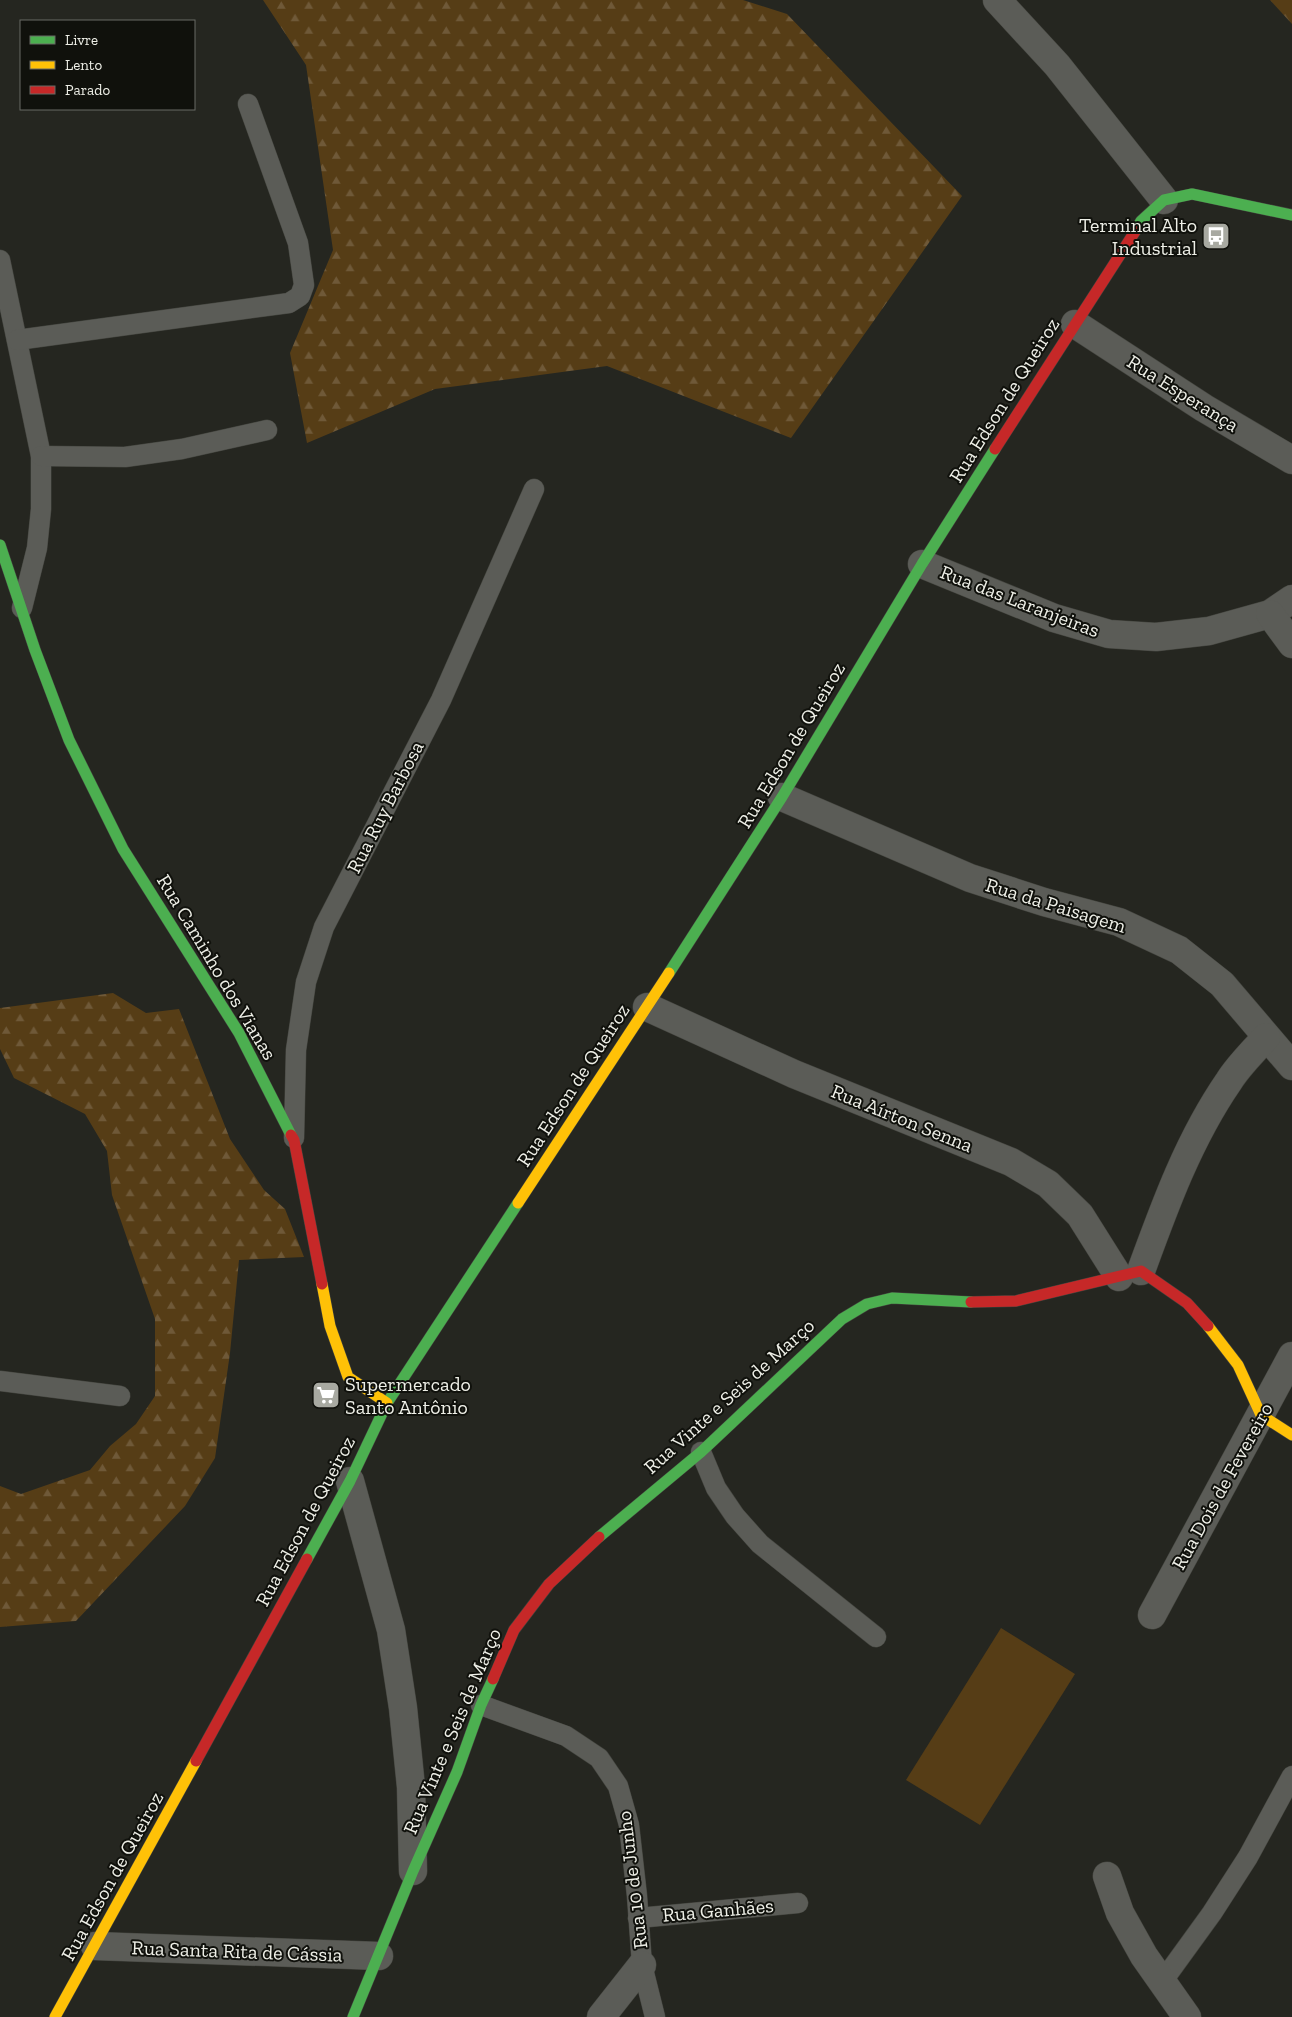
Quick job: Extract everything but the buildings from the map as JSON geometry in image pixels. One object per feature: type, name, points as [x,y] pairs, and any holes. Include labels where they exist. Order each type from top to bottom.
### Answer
[{"type":"street","points":[[997,0],[1057,65],[1164,200],[1192,194],[1292,215]]},
{"type":"street","name":"Rua Edson de Queiroz","points":[[55,2017],[350,1481],[386,1403],[647,1007],[782,797],[922,564],[1141,221],[1164,200]]},
{"type":"street","name":"Rua Esperança","points":[[1075,324],[1204,408],[1292,460]]},
{"type":"street","name":"Rua Caminho dos Vianas","points":[[0,545],[22,608],[34,650],[69,740],[123,849],[239,1033],[294,1140],[330,1326],[348,1377],[386,1403]]},
{"type":"street","name":"Rua das Laranjeiras","points":[[922,564],[1054,618],[1109,634],[1156,637],[1209,631],[1281,606]]},
{"type":"street","points":[[1281,606],[1292,644]]},
{"type":"street","name":"Rua da Paisagem","points":[[782,797],[970,878],[1044,902],[1119,922],[1179,950],[1222,984],[1292,1066]]},
{"type":"street","name":"Rua Aírton Senna","points":[[647,1007],[794,1074],[1011,1162],[1048,1184],[1080,1215],[1130,1274]]},
{"type":"street","points":[[1266,1037],[1230,1079],[1200,1127],[1130,1274],[1187,1303],[1212,1330],[1238,1365],[1261,1415],[1292,1435]]},
{"type":"street","name":"Rua Vinte e Seis de Março","points":[[353,2017],[413,1871],[457,1772],[481,1705],[514,1630],[549,1584],[590,1544],[700,1452],[842,1319],[867,1304],[892,1298],[950,1302],[1016,1301],[1130,1274]]},
{"type":"street","name":"Rua Dois de Fevereiro","points":[[1152,1615],[1292,1356]]},
{"type":"street","points":[[350,1481],[391,1630],[403,1708],[412,1787],[413,1871]]},
{"type":"street","points":[[1107,1876],[1120,1913],[1144,1956],[1187,2017]]},
{"type":"street","name":"Rua Santa Rita de Cássia","points":[[95,1946],[379,1956]]},
{"type":"street","points":[[601,2017],[642,1965]]},
{"type":"lane","points":[[17,340],[289,303],[300,296],[304,285],[298,243],[248,104]]},
{"type":"lane","points":[[0,260],[41,456],[41,508],[37,548],[22,608]]},
{"type":"lane","points":[[41,456],[125,457],[182,449],[267,430]]},
{"type":"lane","name":"Rua Ruy Barbosa","points":[[294,1140],[296,1050],[306,982],[324,927],[441,700],[534,489]]},
{"type":"lane","points":[[0,1381],[120,1396]]},
{"type":"lane","points":[[700,1452],[716,1488],[735,1516],[760,1544],[876,1637]]},
{"type":"lane","name":"Rua 10 de Junho","points":[[481,1705],[566,1736],[599,1758],[618,1786],[629,1825],[642,1965],[655,2017]]},
{"type":"lane","points":[[1162,1982],[1212,1913],[1238,1873],[1292,1776]]},
{"type":"lane","name":"Rua Ganhães","points":[[638,1918],[798,1903]]},
{"type":"green space","points":[[263,0],[743,0],[787,14],[962,196],[791,438],[607,366],[435,389],[307,443],[290,353],[333,250],[306,65]]},
{"type":"green space","points":[[1270,0],[1292,0],[1292,24]]},
{"type":"green space","points":[[113,993],[146,1013],[179,1009],[230,1139],[264,1190],[285,1209],[304,1257],[239,1260],[230,1353],[215,1458],[185,1506],[76,1621],[0,1627],[0,1486],[21,1494],[90,1470],[110,1446],[136,1424],[155,1396],[155,1319],[112,1195],[107,1151],[85,1114],[14,1078],[0,1049],[0,1008]]},
{"type":"green space","points":[[1001,1628],[1075,1674],[980,1825],[906,1780]]},
{"type":"traffic: fast","points":[[1136,230],[1141,221],[1164,200],[1192,194],[1292,215]]},
{"type":"traffic: fast","points":[[669,973],[782,797],[922,564],[995,449]]},
{"type":"traffic: fast","points":[[0,545],[35,650],[69,740],[123,849],[239,1033],[291,1135]]},
{"type":"traffic: fast","points":[[307,1559],[350,1481],[387,1403],[518,1203]]},
{"type":"traffic: fast","points":[[599,1537],[701,1452],[842,1319],[867,1304],[892,1298],[971,1302]]},
{"type":"traffic: fast","points":[[353,2017],[413,1871],[457,1772],[481,1705],[493,1679]]},
{"type":"traffic: slow","points":[[518,1203],[669,973]]},
{"type":"traffic: slow","points":[[322,1284],[330,1326],[348,1377],[387,1403]]},
{"type":"traffic: slow","points":[[1208,1326],[1238,1365],[1261,1415],[1292,1435]]},
{"type":"traffic: slow","points":[[55,2017],[196,1761]]},
{"type":"traffic: jam","points":[[995,449],[1136,230]]},
{"type":"traffic: jam","points":[[291,1135],[294,1140],[322,1284]]},
{"type":"traffic: jam","points":[[971,1302],[1016,1301],[1141,1271],[1187,1303],[1208,1326]]},
{"type":"traffic: jam","points":[[493,1679],[514,1630],[549,1584],[599,1537]]},
{"type":"traffic: jam","points":[[196,1761],[307,1559]]},
{"type":"place","name":"Terminal Alto Industrial","points":[[1216,236]]},
{"type":"place","name":"Supermercado Santo Antônio","points":[[326,1395]]}]
